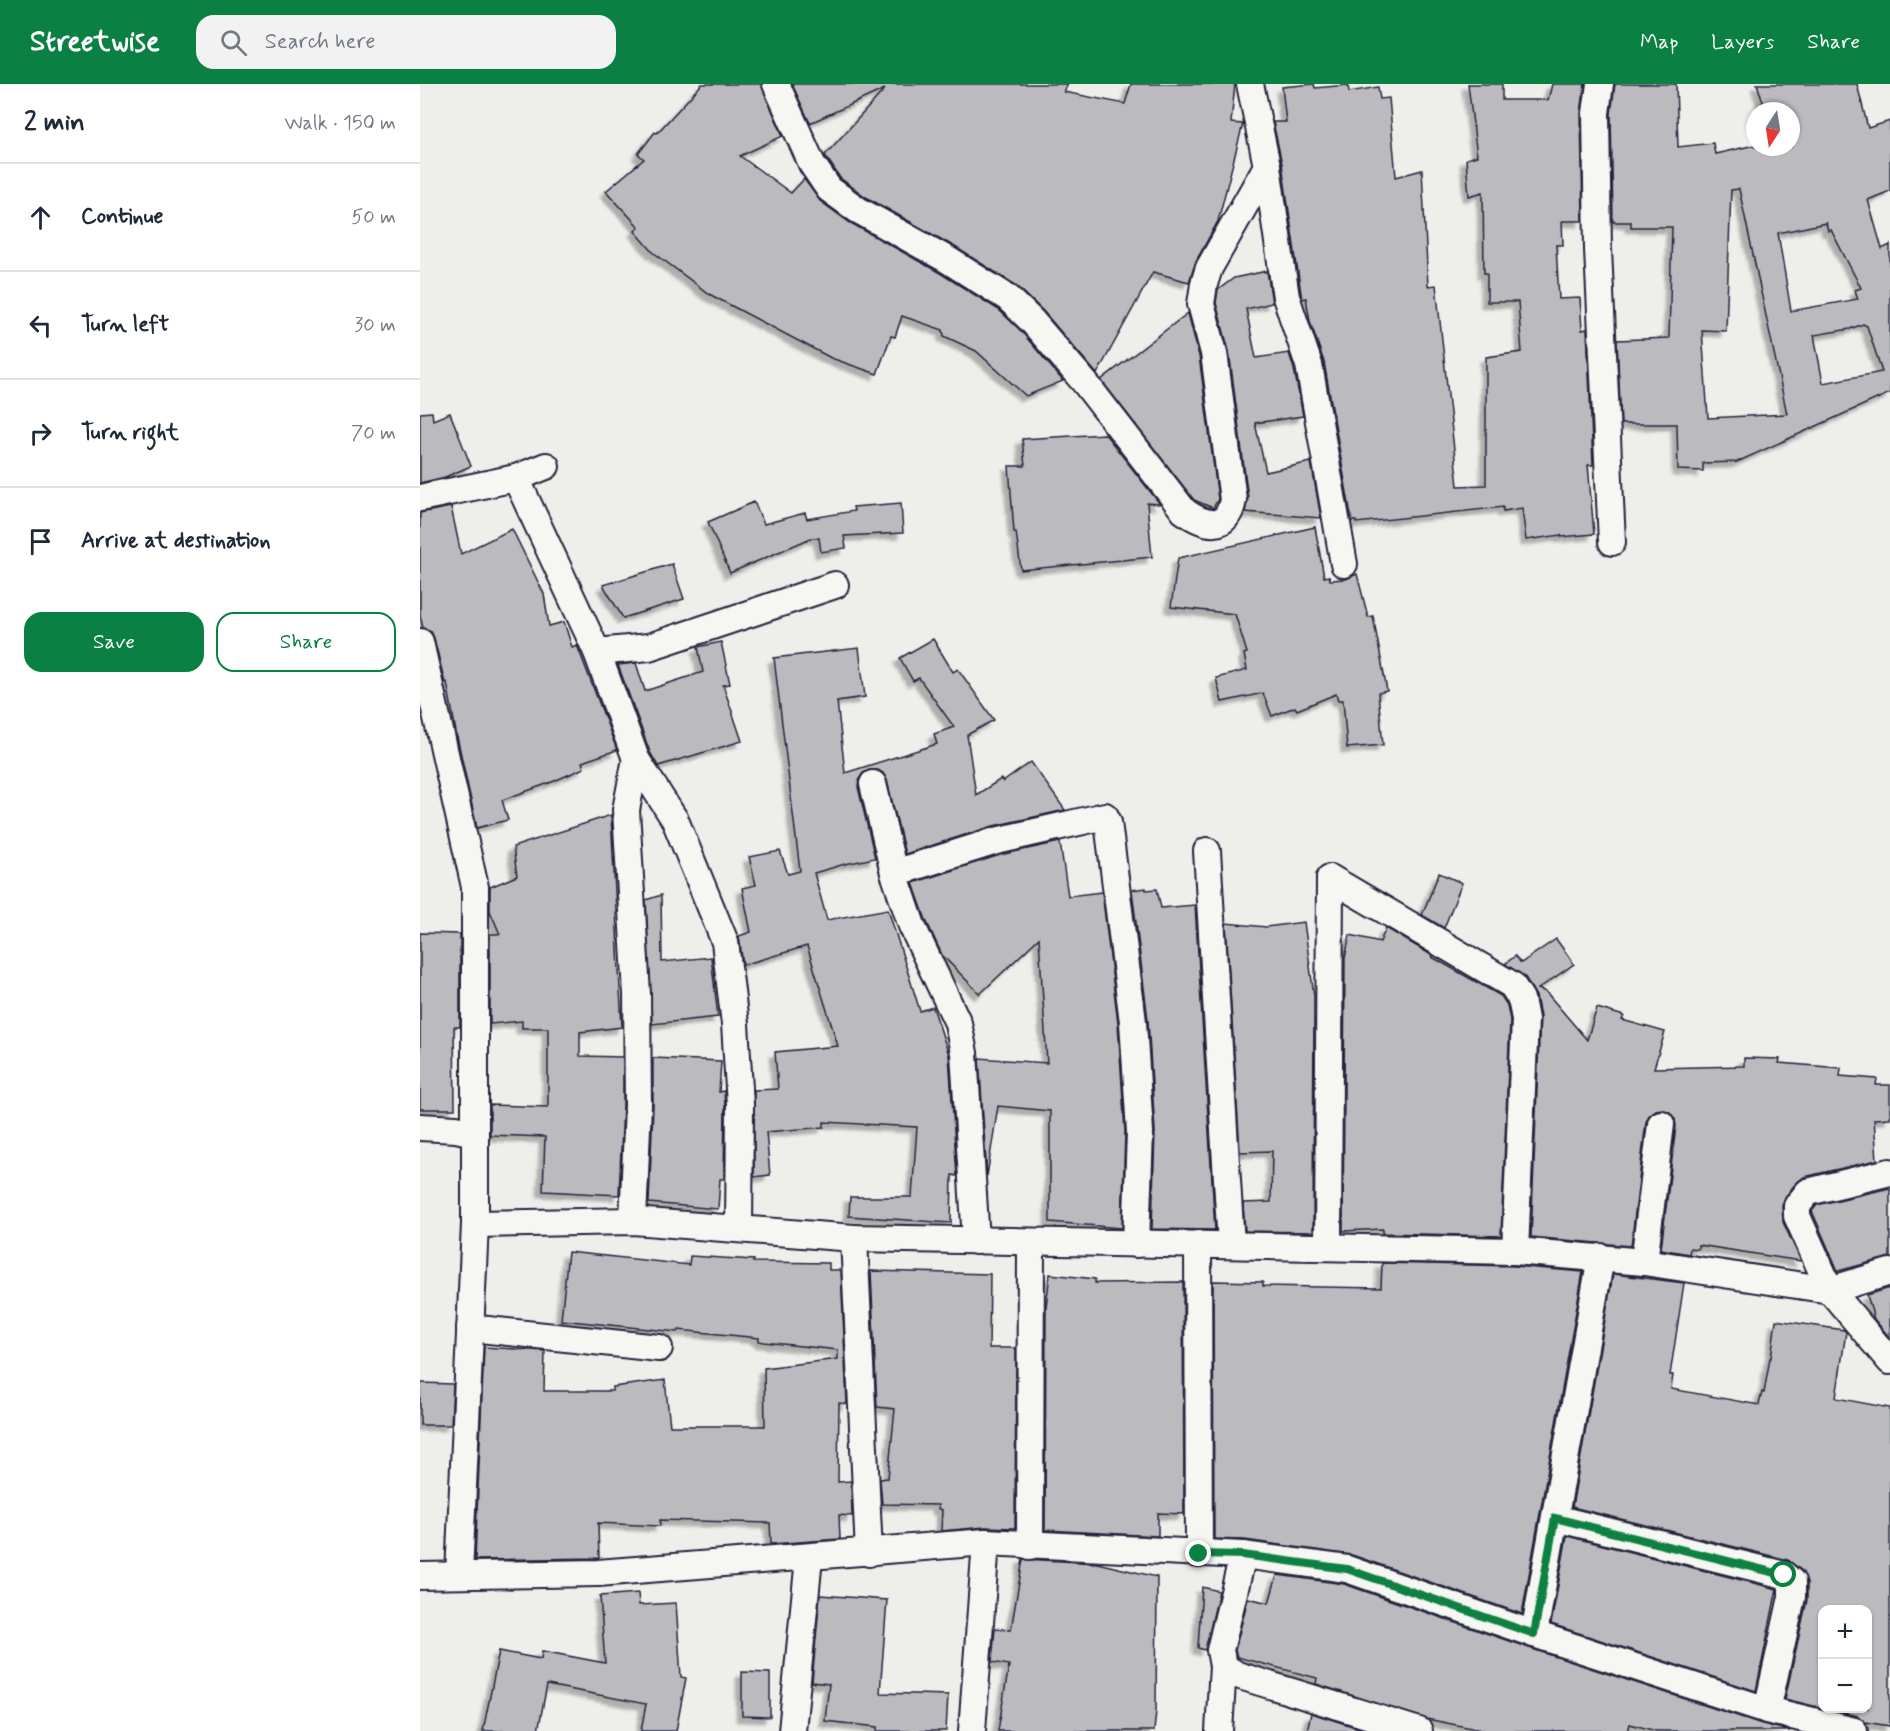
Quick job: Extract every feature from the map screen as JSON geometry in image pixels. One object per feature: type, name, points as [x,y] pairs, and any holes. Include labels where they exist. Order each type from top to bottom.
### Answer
[{"type":"street","points":[[776,84],[812,164],[830,189],[858,210],[948,260],[1008,298],[1032,321],[1086,384],[1184,511],[1199,522],[1211,523],[1223,520],[1230,514],[1233,500],[1214,353],[1201,304],[1204,284],[1209,268],[1267,166]]},
{"type":"street","points":[[1250,84],[1267,166],[1286,297],[1309,364],[1344,564]]},
{"type":"street","points":[[1600,84],[1596,113],[1598,250],[1612,542]]},
{"type":"street","points":[[420,498],[516,478],[546,466]]},
{"type":"street","points":[[516,478],[597,652],[636,759],[675,820],[725,942],[735,1024],[740,1105],[739,1229]]},
{"type":"street","points":[[597,652],[649,647],[835,585]]},
{"type":"street","points":[[420,642],[475,887],[475,1224],[459,1575]]},
{"type":"street","points":[[633,1221],[638,1106],[637,1005],[626,810],[636,759]]},
{"type":"street","points":[[873,784],[894,873],[912,926],[958,1023],[964,1053],[976,1241]]},
{"type":"street","points":[[894,873],[996,840],[1105,816],[1108,822],[1133,1022],[1140,1132],[1136,1244]]},
{"type":"street","points":[[1207,851],[1231,1245]]},
{"type":"street","points":[[1328,1246],[1330,878],[1512,985],[1521,999],[1525,1018],[1515,1251]]},
{"type":"street","points":[[1644,1262],[1661,1124]]},
{"type":"street","points":[[420,1127],[456,1129],[475,1133]]},
{"type":"street","points":[[1890,1172],[1808,1192],[1797,1206],[1797,1216],[1830,1290],[1890,1361]]},
{"type":"street","points":[[475,1224],[633,1221],[854,1238],[1515,1251],[1644,1262],[1830,1290],[1890,1272]]},
{"type":"street","points":[[854,1238],[869,1553]]},
{"type":"street","points":[[1030,1546],[1031,1243]]},
{"type":"street","points":[[1198,1245],[1199,1554]]},
{"type":"street","points":[[1534,1634],[1601,1257]]},
{"type":"street","points":[[470,1328],[659,1348]]},
{"type":"street","points":[[1555,1518],[1784,1575],[1792,1582],[1792,1597],[1767,1710]]},
{"type":"street","points":[[972,1731],[986,1542]]},
{"type":"street","points":[[420,1576],[598,1573],[809,1558],[986,1542],[1243,1555],[1347,1569],[1534,1634],[1767,1710],[1798,1724],[1854,1731]]},
{"type":"street","points":[[1219,1731],[1223,1666],[1220,1650],[1243,1555]]},
{"type":"street","points":[[792,1731],[809,1558]]},
{"type":"street","points":[[1223,1666],[1237,1675],[1419,1731]]},
{"type":"building","points":[[702,84],[761,84],[783,136],[740,156],[791,193],[804,179],[820,201],[849,222],[940,273],[999,310],[1021,331],[1063,381],[1026,396],[976,351],[944,336],[943,330],[902,316],[895,337],[891,336],[877,374],[831,358],[709,294],[653,252],[635,231],[639,227],[606,191],[644,159],[638,154],[655,132],[657,133]]},
{"type":"building","points":[[792,84],[1068,84],[1064,92],[1125,104],[1131,84],[1235,84],[1231,123],[1243,124],[1218,221],[1196,261],[1189,282],[1153,272],[1097,374],[1043,311],[1016,285],[955,247],[866,197],[840,178],[825,155],[885,89],[810,123]]},
{"type":"building","points":[[1314,84],[1315,88],[1348,85],[1349,92],[1378,87],[1380,99],[1389,98],[1396,177],[1422,170],[1428,286],[1436,285],[1458,486],[1486,485],[1486,357],[1522,352],[1518,302],[1487,302],[1487,273],[1484,273],[1483,192],[1469,196],[1466,159],[1477,156],[1468,84],[1502,84],[1502,100],[1548,100],[1552,84],[1585,84],[1581,113],[1583,221],[1562,221],[1563,245],[1556,245],[1559,299],[1580,298],[1582,330],[1587,329],[1593,465],[1588,465],[1594,534],[1561,537],[1561,535],[1526,540],[1522,508],[1503,511],[1503,507],[1356,523],[1352,521],[1324,362],[1310,321],[1306,298],[1302,299],[1282,164],[1273,122],[1286,122],[1282,87]]},
{"type":"building","points":[[1615,84],[1676,84],[1678,147],[1713,143],[1715,154],[1746,147],[1746,156],[1800,156],[1800,102],[1763,102],[1757,84],[1857,84],[1868,128],[1890,121],[1890,191],[1868,200],[1882,249],[1890,245],[1890,393],[1737,462],[1703,463],[1703,471],[1678,470],[1677,424],[1621,424],[1617,340],[1669,338],[1672,227],[1631,227],[1631,222],[1613,222],[1611,114]],"holes":[[[1739,189],[1787,414],[1708,418],[1702,330],[1726,331],[1731,190]],[[1826,223],[1828,231],[1831,230],[1861,288],[1855,290],[1858,299],[1791,311],[1778,233]],[[1863,324],[1867,326],[1882,372],[1823,383],[1814,335],[1850,329]]]},
{"type":"building","points":[[1267,271],[1272,303],[1246,309],[1256,358],[1289,353],[1303,416],[1255,423],[1266,472],[1311,462],[1321,518],[1245,512],[1248,498],[1229,351],[1216,303],[1218,290],[1234,278]]},
{"type":"building","points":[[1188,313],[1199,356],[1218,499],[1213,508],[1194,500],[1101,380]]},
{"type":"building","points":[[432,412],[433,420],[450,413],[471,466],[445,477],[420,483],[420,413]]},
{"type":"building","points":[[1105,434],[1160,504],[1147,503],[1152,557],[1021,570],[1016,532],[1014,532],[1009,466],[1025,466],[1022,439]]},
{"type":"building","points":[[754,502],[764,524],[805,513],[807,519],[854,511],[853,507],[901,503],[903,533],[844,536],[846,548],[821,552],[819,538],[811,538],[730,573],[708,522]]},
{"type":"building","points":[[451,507],[461,554],[512,529],[544,594],[549,626],[564,622],[572,647],[577,645],[617,750],[582,762],[584,768],[552,782],[502,800],[508,820],[477,828],[447,682],[445,683],[434,638],[431,631],[423,628],[420,615],[420,513]]},
{"type":"building","points":[[1315,527],[1324,577],[1329,576],[1330,580],[1346,579],[1357,574],[1368,617],[1373,616],[1387,691],[1378,693],[1383,745],[1347,748],[1343,700],[1338,700],[1336,694],[1297,710],[1295,707],[1272,716],[1263,693],[1222,702],[1216,678],[1247,670],[1244,654],[1247,653],[1235,614],[1171,607],[1178,558]]},
{"type":"building","points":[[672,564],[684,599],[623,618],[603,585]]},
{"type":"building","points":[[933,639],[953,672],[958,669],[994,720],[967,735],[976,795],[1001,779],[1003,782],[1031,762],[1065,810],[993,826],[905,854],[887,780],[878,770],[869,770],[859,779],[858,787],[875,858],[814,873],[827,920],[888,909],[920,1011],[933,1007],[949,1055],[957,1176],[952,1175],[951,1223],[849,1216],[850,1197],[912,1197],[917,1127],[824,1122],[824,1127],[766,1132],[770,1175],[754,1177],[754,1090],[778,1089],[775,1052],[838,1046],[807,946],[743,965],[739,936],[751,932],[742,888],[756,885],[749,857],[780,851],[788,874],[800,871],[774,658],[859,648],[865,697],[837,701],[845,773],[937,744],[934,734],[954,727],[919,678],[913,681],[900,658]]},
{"type":"building","points":[[721,642],[730,684],[723,685],[742,741],[658,766],[650,752],[618,665],[636,663],[645,691],[703,672],[698,647]]},
{"type":"building","points":[[611,815],[622,1027],[580,1032],[580,1056],[623,1057],[619,1195],[543,1191],[545,1137],[490,1135],[490,1105],[548,1107],[548,1028],[522,1028],[522,1021],[490,1024],[490,934],[500,934],[490,911],[490,887],[517,876],[513,847]]},
{"type":"building","points":[[1060,842],[1068,896],[1102,892],[1118,1023],[1125,1132],[1122,1228],[1050,1222],[1050,1111],[998,1106],[987,1176],[979,1058],[1047,1063],[1039,938],[980,994],[942,955],[913,883],[1000,855]]},
{"type":"building","points":[[1439,873],[1462,883],[1444,928],[1422,915]]},
{"type":"building","points":[[1146,888],[1146,890],[1157,889],[1161,908],[1195,905],[1215,1230],[1152,1229],[1155,1131],[1148,1020],[1132,890]]},
{"type":"building","points":[[661,895],[662,962],[711,957],[718,1017],[652,1024],[646,900]]},
{"type":"building","points":[[1304,922],[1314,996],[1313,1232],[1245,1231],[1243,1203],[1271,1202],[1272,1151],[1240,1152],[1226,923],[1266,927]]},
{"type":"building","points":[[1386,928],[1501,996],[1507,1005],[1510,1020],[1501,1236],[1383,1233],[1383,1229],[1343,1231],[1345,958],[1350,935],[1380,942]]},
{"type":"building","points":[[420,933],[460,934],[460,1027],[454,1027],[455,1109],[420,1109]]},
{"type":"building","points":[[1556,939],[1574,964],[1538,989],[1546,992],[1587,1040],[1597,1008],[1624,1016],[1622,1020],[1665,1032],[1654,1068],[1744,1066],[1744,1058],[1780,1059],[1779,1063],[1841,1068],[1840,1076],[1877,1079],[1876,1085],[1890,1085],[1890,1118],[1874,1119],[1877,1160],[1804,1177],[1785,1197],[1782,1206],[1783,1222],[1801,1261],[1698,1245],[1698,1249],[1690,1248],[1689,1254],[1661,1249],[1676,1126],[1675,1119],[1670,1112],[1662,1109],[1649,1115],[1646,1122],[1631,1246],[1531,1237],[1540,1016],[1536,996],[1525,977],[1505,964],[1515,956],[1521,963]]},
{"type":"building","points":[[653,1058],[721,1061],[719,1092],[724,1091],[725,1105],[724,1179],[720,1179],[718,1209],[649,1203]]},
{"type":"building","points":[[1890,1188],[1890,1257],[1838,1271],[1812,1211],[1817,1205]]},
{"type":"building","points":[[568,1252],[689,1265],[690,1256],[754,1260],[753,1262],[829,1263],[829,1270],[841,1270],[847,1404],[839,1403],[838,1482],[851,1481],[852,1516],[839,1515],[840,1539],[771,1544],[770,1523],[660,1520],[660,1526],[598,1523],[599,1558],[475,1560],[484,1347],[545,1351],[544,1391],[612,1391],[613,1387],[665,1380],[670,1426],[765,1426],[764,1368],[838,1359],[838,1350],[764,1342],[759,1341],[759,1338],[561,1320]]},
{"type":"building","points":[[1382,1263],[1514,1266],[1583,1272],[1522,1614],[1352,1555],[1245,1540],[1214,1539],[1213,1281],[1263,1282],[1263,1286],[1381,1288]]},
{"type":"building","points":[[871,1271],[990,1274],[989,1348],[1016,1348],[1015,1528],[985,1527],[941,1531],[942,1510],[938,1509],[938,1505],[882,1504],[880,1479],[888,1478],[895,1409],[877,1407]]},
{"type":"building","points":[[1050,1274],[1095,1279],[1095,1283],[1183,1282],[1184,1514],[1158,1513],[1158,1536],[1045,1530],[1046,1307]]},
{"type":"building","points":[[1613,1274],[1684,1283],[1670,1375],[1673,1375],[1671,1389],[1759,1405],[1762,1392],[1764,1393],[1771,1358],[1776,1320],[1844,1330],[1846,1332],[1836,1398],[1890,1408],[1890,1726],[1865,1722],[1858,1716],[1846,1713],[1872,1713],[1872,1605],[1818,1605],[1818,1707],[1785,1699],[1807,1600],[1807,1582],[1802,1571],[1788,1560],[1572,1507]]},
{"type":"building","points":[[1890,1288],[1890,1338],[1874,1319],[1867,1295]]},
{"type":"building","points":[[420,1383],[453,1384],[451,1425],[420,1425]]},
{"type":"building","points":[[1567,1536],[1777,1589],[1756,1691],[1551,1624]]},
{"type":"building","points":[[1023,1559],[1097,1563],[1157,1577],[1154,1731],[998,1731],[1009,1665],[992,1662],[995,1628],[1011,1630]]},
{"type":"building","points":[[1277,1575],[1344,1584],[1529,1648],[1762,1724],[1790,1731],[1656,1731],[1630,1724],[1628,1731],[1486,1731],[1427,1719],[1316,1684],[1317,1678],[1237,1657],[1235,1650],[1248,1598],[1269,1603]]},
{"type":"building","points":[[1202,1587],[1219,1591],[1205,1650],[1198,1648]]},
{"type":"building","points":[[638,1593],[639,1605],[676,1603],[681,1677],[686,1678],[676,1731],[641,1731],[646,1704],[547,1685],[538,1731],[483,1731],[499,1651],[541,1659],[542,1651],[605,1663],[600,1596]]},
{"type":"building","points":[[820,1595],[887,1600],[880,1693],[948,1695],[946,1731],[877,1731],[877,1727],[825,1721],[829,1684],[812,1682]]},
{"type":"building","points":[[742,1672],[770,1673],[770,1717],[742,1716]]},
{"type":"building","points":[[1311,1713],[1368,1731],[1307,1731]]},
{"type":"route","points":[[1199,1554],[1243,1555],[1347,1569],[1534,1634],[1555,1518],[1784,1575]]}]
